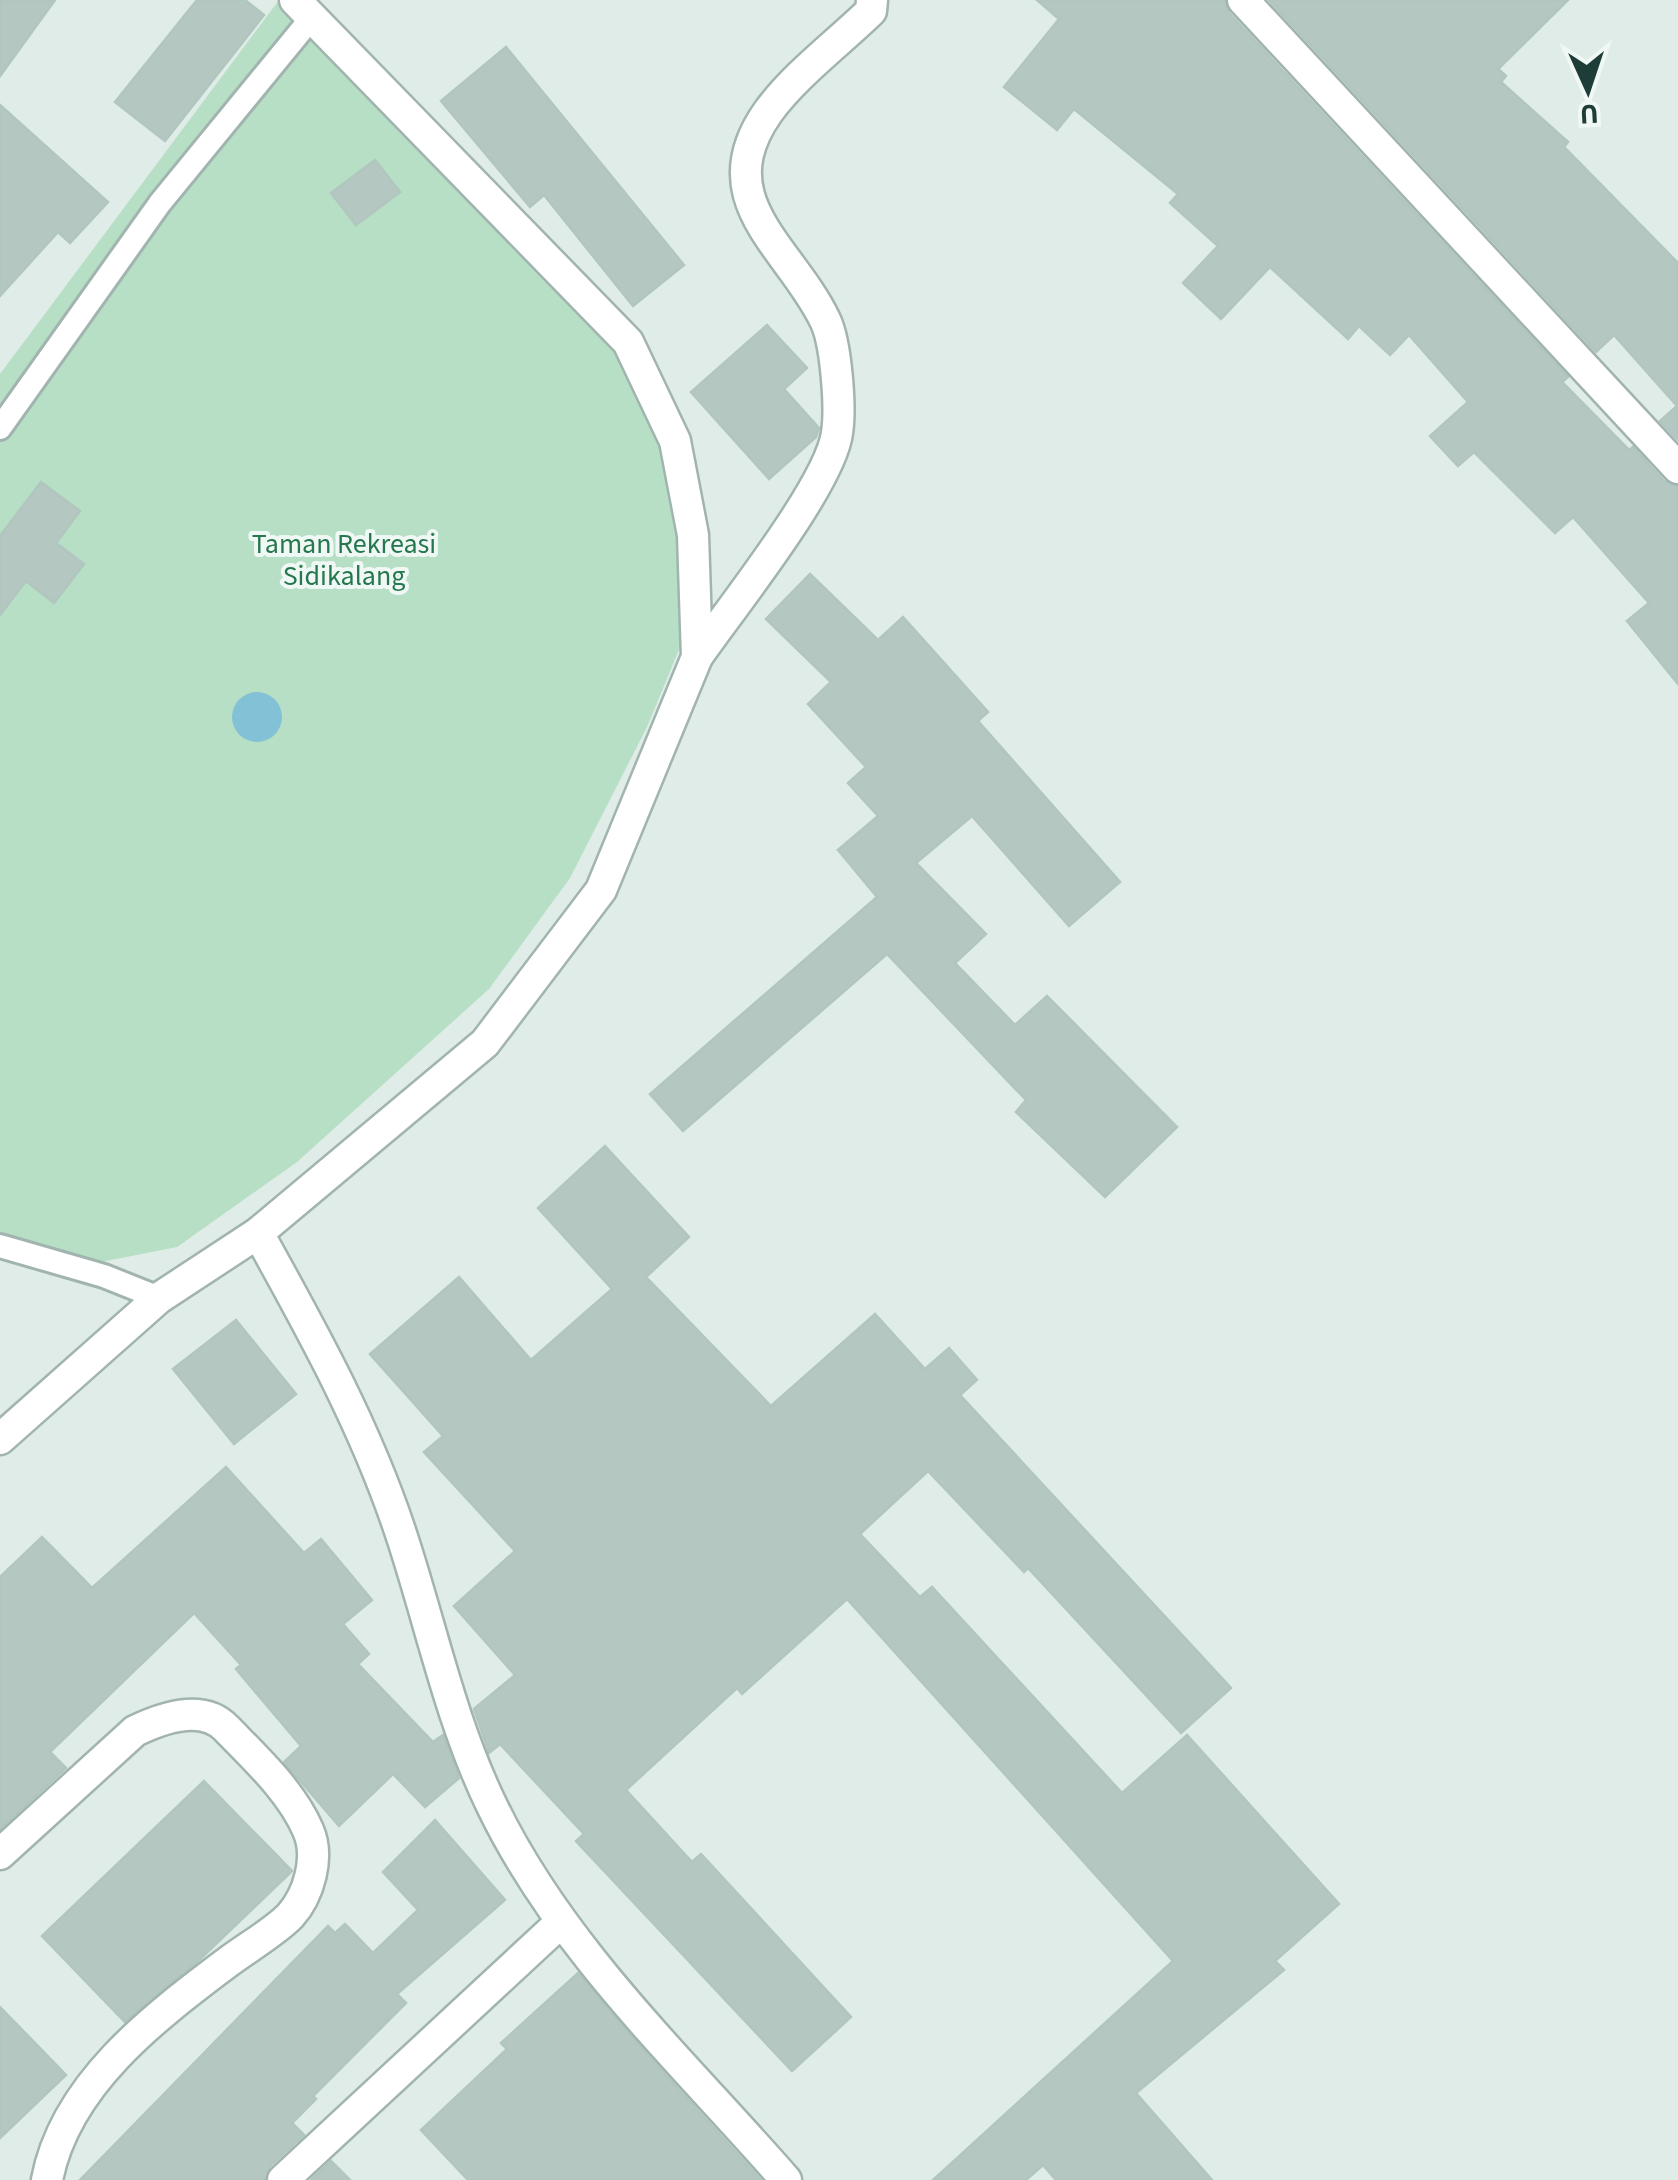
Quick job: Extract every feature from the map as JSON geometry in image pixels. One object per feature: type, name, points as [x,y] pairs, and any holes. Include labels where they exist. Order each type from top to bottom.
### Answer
[{"type":"street","points":[[0,1439],[159,1298],[258,1233],[486,1043],[601,890],[697,657],[818,484],[837,435],[837,394],[827,322],[750,202],[744,170],[769,110],[871,11],[872,0]]},
{"type":"street","points":[[1244,0],[1678,468]]},
{"type":"street","points":[[304,8],[628,342],[675,441],[694,535],[697,657]]},
{"type":"street","points":[[258,1233],[339,1380],[402,1538],[444,1677],[492,1806],[560,1923],[786,2180]]},
{"type":"street","points":[[0,1854],[135,1731],[158,1720],[188,1714],[220,1721],[275,1779],[309,1832],[313,1863],[306,1889],[290,1916],[179,1999],[107,2064],[52,2151],[46,2180]]},
{"type":"street","points":[[283,2180],[560,1923]]},
{"type":"lane","points":[[0,428],[304,8]]},
{"type":"lane","points":[[0,1246],[104,1276],[159,1298]]},
{"type":"green space","name":"Taman Rekreasi Sidikalang","points":[[279,0],[300,0],[633,366],[693,476],[685,635],[647,727],[570,878],[489,989],[297,1162],[177,1247],[50,1272],[0,1255],[0,374]]},
{"type":"water","points":[[257,692],[275,699],[282,717],[275,735],[257,742],[239,735],[232,717],[239,699]]},
{"type":"building","points":[[0,0],[55,0],[0,76]]},
{"type":"building","points":[[197,0],[245,0],[264,15],[165,141],[115,102]]},
{"type":"building","points":[[1037,0],[1225,0],[1229,13],[1568,377],[1562,382],[1629,450],[1633,447],[1664,481],[1678,486],[1678,684],[1627,621],[1649,603],[1573,517],[1555,533],[1474,452],[1458,466],[1430,436],[1468,402],[1409,335],[1390,355],[1359,326],[1348,339],[1270,267],[1221,319],[1183,283],[1218,246],[1170,203],[1178,194],[1074,109],[1057,130],[1004,87],[1059,19]]},
{"type":"building","points":[[1269,0],[1568,0],[1498,69],[1506,76],[1501,82],[1568,142],[1564,147],[1678,263],[1678,440],[1660,421],[1677,406],[1614,335],[1596,352]]},
{"type":"building","points":[[506,47],[684,265],[633,306],[544,195],[530,207],[441,101]]},
{"type":"building","points":[[0,105],[108,202],[70,243],[58,232],[0,296]]},
{"type":"building","points":[[375,160],[400,192],[356,225],[331,193]]},
{"type":"building","points":[[767,325],[807,368],[784,389],[819,428],[816,437],[769,479],[691,392]]},
{"type":"building","points":[[41,482],[80,511],[56,543],[84,564],[54,603],[26,581],[0,615],[0,536]]},
{"type":"building","points":[[810,574],[878,640],[903,617],[988,712],[978,721],[1120,882],[1069,926],[972,816],[916,863],[986,934],[955,963],[1015,1025],[1047,996],[1177,1127],[1105,1197],[1016,1112],[1026,1100],[887,954],[683,1131],[650,1094],[877,897],[838,850],[878,816],[848,783],[866,767],[808,704],[831,682],[766,619]]},
{"type":"building","points":[[605,1146],[689,1237],[646,1277],[771,1406],[875,1314],[925,1369],[949,1348],[977,1380],[960,1395],[1231,1688],[1181,1733],[1028,1568],[1024,1572],[928,1471],[860,1534],[920,1597],[932,1587],[1122,1793],[1187,1735],[1339,1904],[1275,1961],[1284,1970],[1136,2093],[1212,2180],[1056,2180],[1043,2165],[1026,2180],[933,2180],[1173,1961],[847,1599],[742,1694],[737,1688],[626,1790],[692,1862],[701,1854],[851,2017],[792,2071],[576,1841],[584,1834],[500,1744],[489,1753],[474,1709],[515,1675],[454,1606],[515,1551],[424,1452],[443,1436],[370,1354],[459,1277],[531,1360],[612,1289],[538,1208]]},
{"type":"building","points":[[236,1320],[296,1394],[234,1444],[173,1369]]},
{"type":"building","points":[[226,1467],[304,1553],[321,1539],[372,1600],[343,1624],[369,1654],[358,1664],[433,1742],[443,1735],[459,1778],[425,1807],[393,1774],[339,1826],[284,1762],[301,1746],[236,1669],[241,1665],[194,1613],[50,1752],[66,1768],[0,1829],[0,1577],[42,1537],[92,1588]]},
{"type":"building","points":[[204,1781],[292,1871],[195,1964],[125,2022],[42,1936]]},
{"type":"building","points":[[435,1820],[505,1900],[397,1994],[406,2003],[313,2096],[316,2099],[292,2123],[304,2135],[270,2166],[265,2180],[80,2180],[328,1926],[335,1933],[345,1924],[373,1953],[418,1910],[383,1872]]},
{"type":"building","points":[[578,1973],[761,2180],[468,2180],[421,2130],[507,2049],[501,2043]]},
{"type":"building","points":[[0,2007],[66,2075],[0,2138]]},
{"type":"building","points":[[331,2161],[350,2180],[311,2180]]}]
